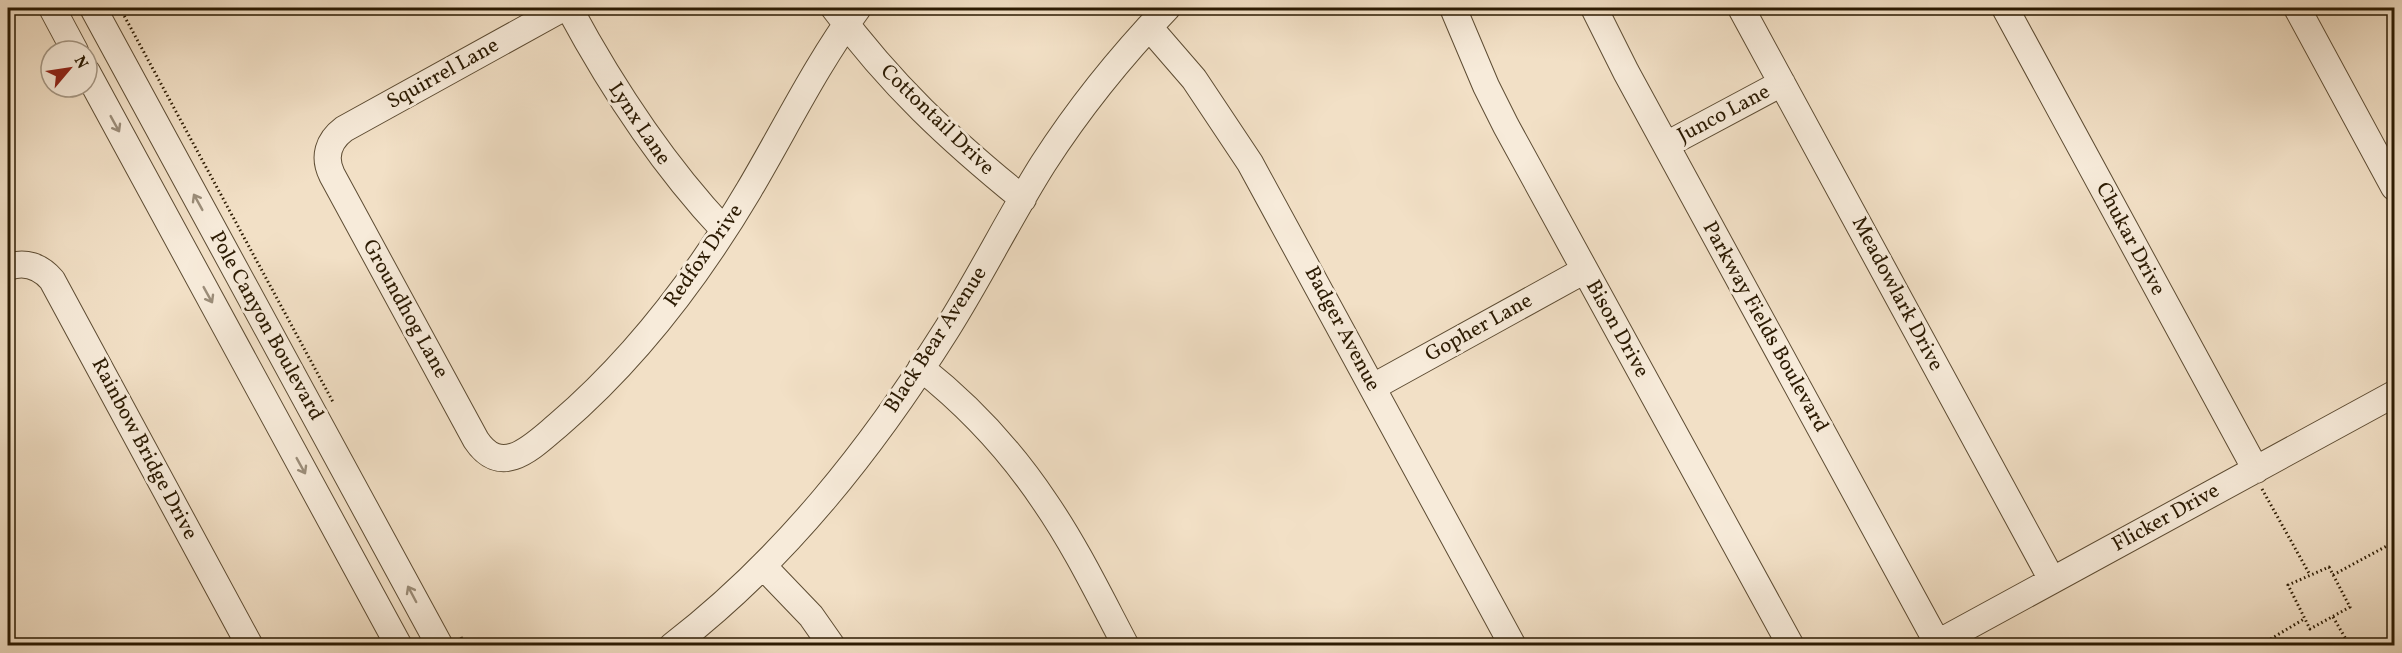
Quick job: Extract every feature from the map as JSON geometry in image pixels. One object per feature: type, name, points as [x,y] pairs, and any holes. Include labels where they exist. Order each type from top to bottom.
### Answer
[{"type":"street","points":[[52,8],[69,39]]},
{"type":"street","name":"Pole Canyon Boulevard","points":[[93,8],[450,640]]},
{"type":"street","name":"Squirrel Lane","points":[[328,148],[337,134],[344,129],[563,8]]},
{"type":"street","name":"Lynx Lane","points":[[568,8],[636,121],[684,186],[724,230]]},
{"type":"street","name":"Black Bear Avenue","points":[[672,645],[729,600],[764,567],[825,498],[948,328],[1023,199],[1068,129],[1100,85],[1167,8]]},
{"type":"street","name":"Bison Drive","points":[[1453,8],[1486,86],[1791,645]]},
{"type":"street","name":"Parkway Fields Boulevard","points":[[1594,8],[1626,72],[1936,644]]},
{"type":"street","name":"Meadowlark Drive","points":[[1741,8],[2052,580]]},
{"type":"street","name":"Chukar Drive","points":[[2005,8],[2258,477]]},
{"type":"street","points":[[2297,8],[2394,187]]},
{"type":"street","name":"Redfox Drive","points":[[501,458],[524,453],[573,412],[604,383],[649,331],[724,230],[750,188],[846,13]]},
{"type":"street","name":"Cottontail Drive","points":[[846,13],[900,88],[927,116],[989,172],[1023,199]]},
{"type":"street","name":"Badger Avenue","points":[[1149,27],[1194,79],[1233,135],[1272,201],[1513,645]]},
{"type":"street","name":"Junco Lane","points":[[1666,145],[1782,83]]},
{"type":"street","name":"Pole Canyon Boulevard","points":[[99,94],[399,645]]},
{"type":"street","name":"Groundhog Lane","points":[[328,148],[329,169],[476,440],[486,452],[501,458]]},
{"type":"street","name":"Rainbow Bridge Drive","points":[[17,266],[47,274],[56,286],[250,645]]},
{"type":"street","name":"Gopher Lane","points":[[1373,387],[1585,270]]},
{"type":"street","points":[[921,368],[976,417],[1029,479],[1062,528],[1126,645]]},
{"type":"street","name":"Flicker Drive","points":[[1936,644],[2052,580],[2258,477],[2394,394]]},
{"type":"street","points":[[764,567],[811,616],[832,645]]},
{"type":"path","points":[[120,8],[335,405]]},
{"type":"path","points":[[2258,477],[2310,575]]},
{"type":"path","points":[[2333,575],[2394,542]]},
{"type":"path","points":[[2329,567],[2350,607],[2310,629],[2288,585],[2310,575],[2329,567]]},
{"type":"path","points":[[2333,617],[2350,645]]},
{"type":"path","points":[[2259,645],[2304,619]]},
{"type":"path","points":[[450,640],[465,645]]}]
